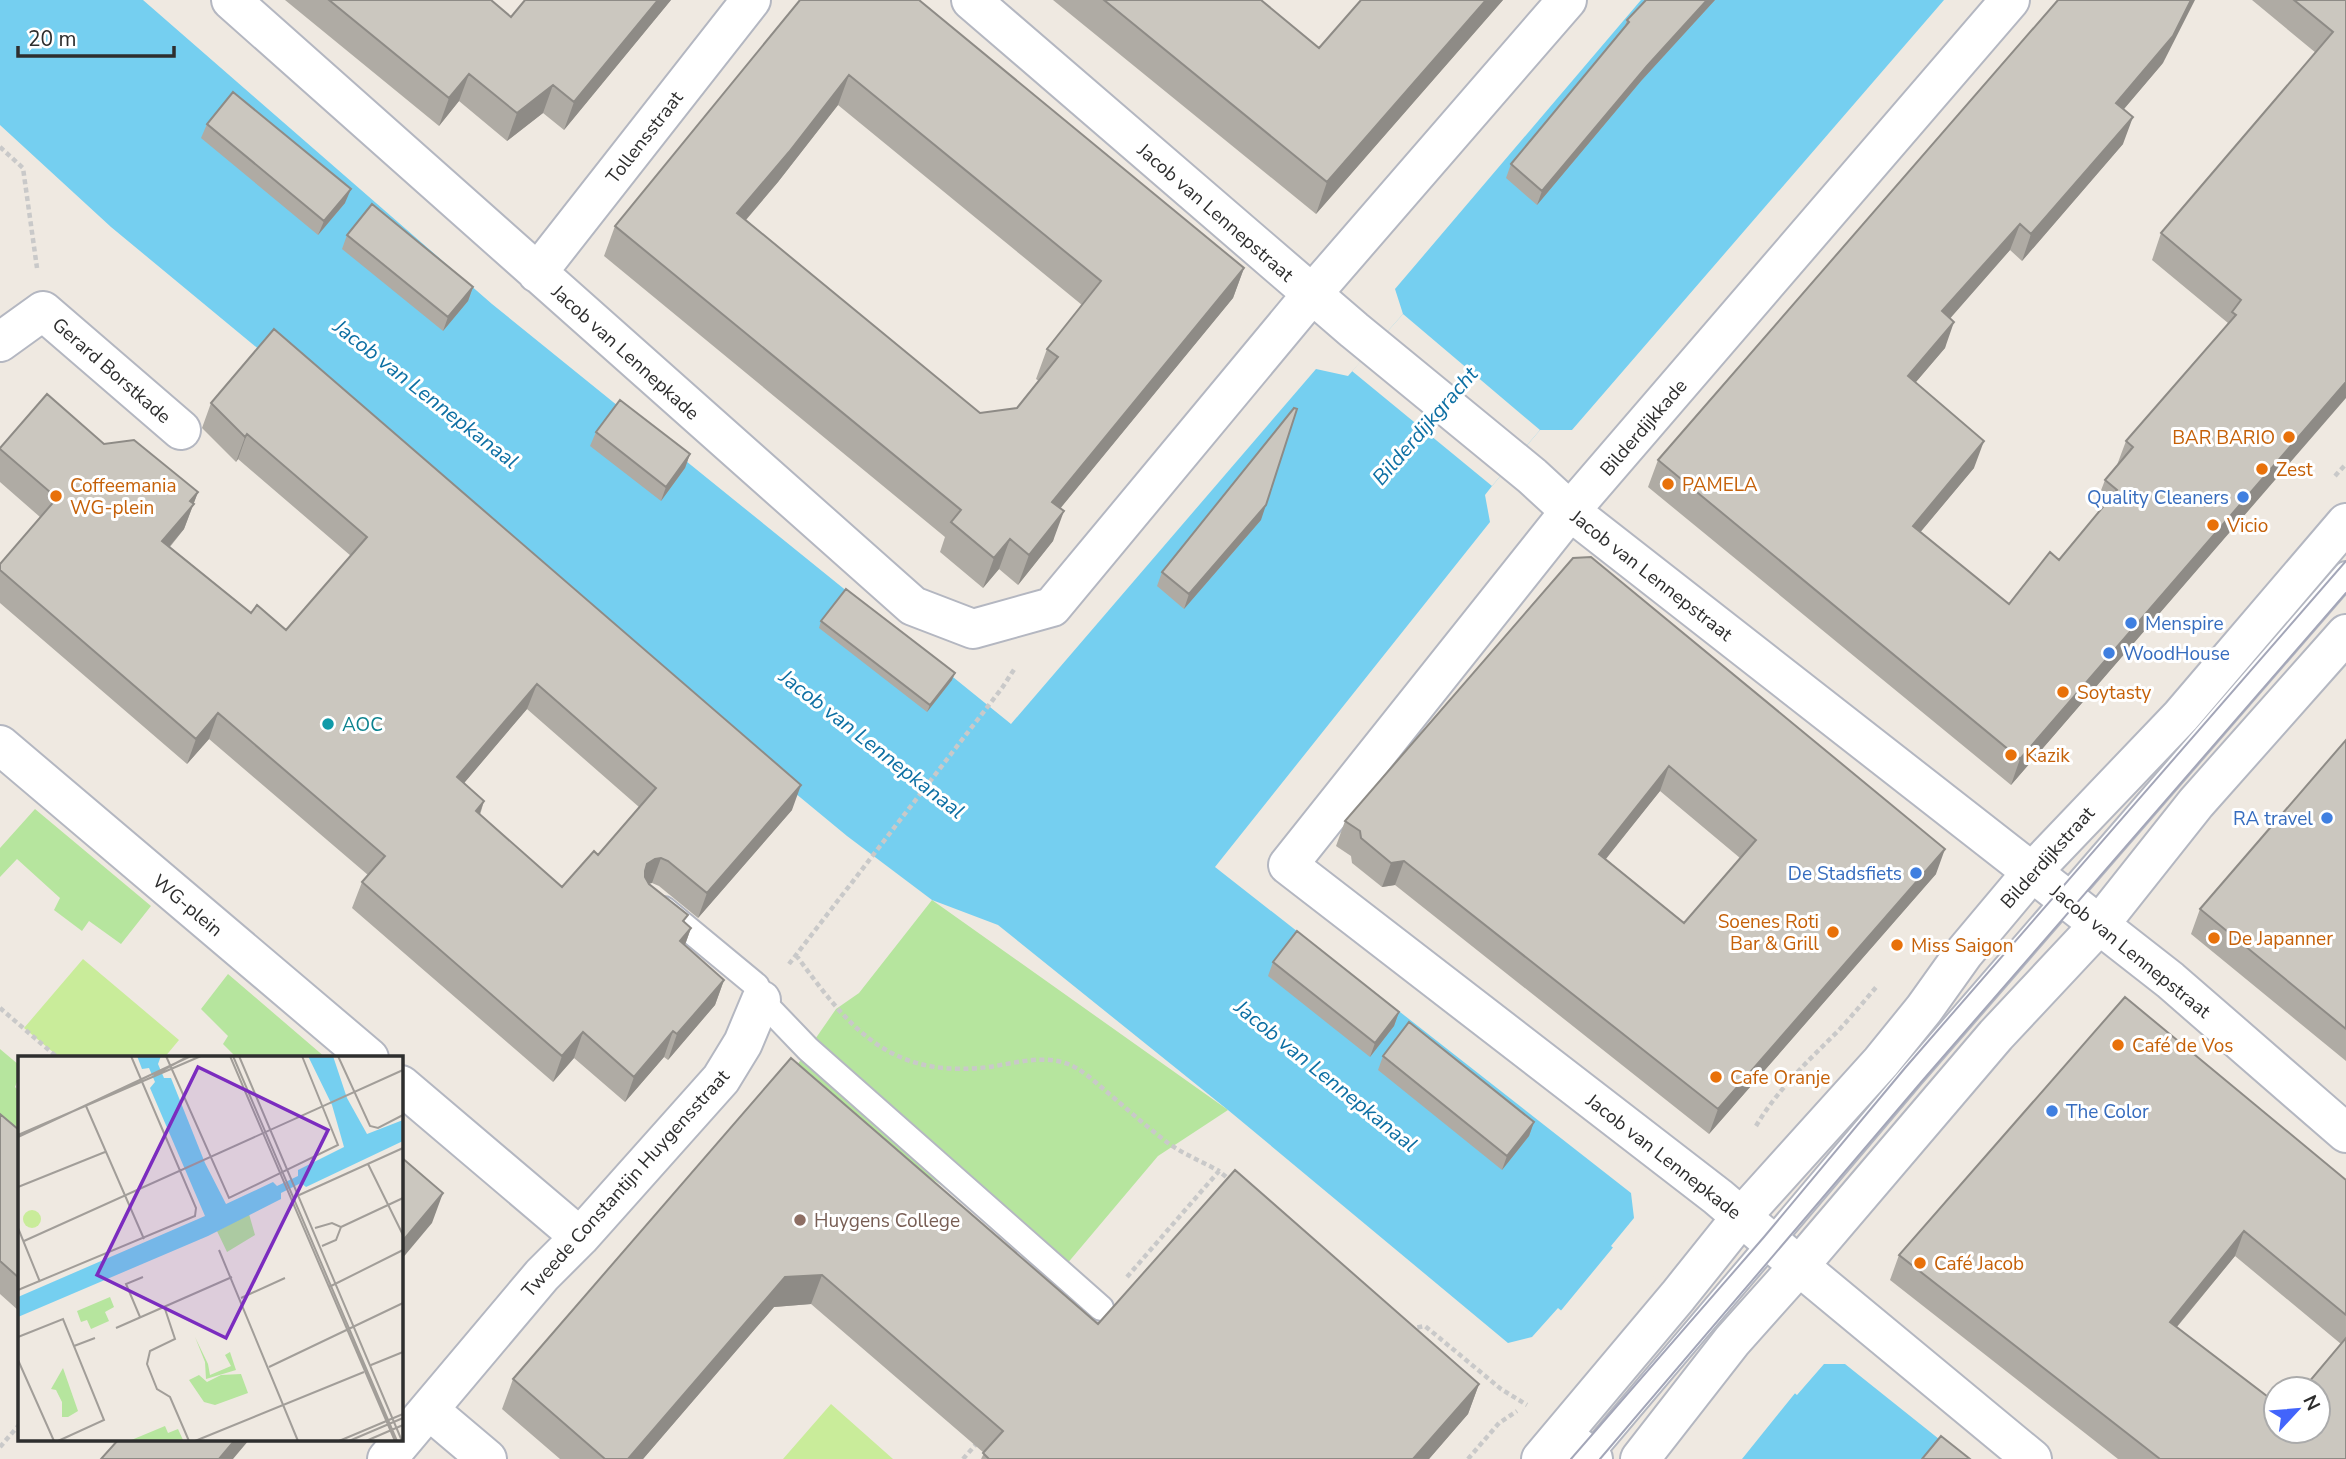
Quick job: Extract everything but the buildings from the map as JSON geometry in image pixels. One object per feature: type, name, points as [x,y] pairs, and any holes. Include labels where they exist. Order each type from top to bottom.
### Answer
[{"type":"street","name":"Jacob van Lennepkade","points":[[231,0],[913,606],[972,629],[1052,607],[1312,294]]},
{"type":"street","name":"Tollensstraat","points":[[537,273],[751,0]]},
{"type":"street","name":"Jacob van Lennepstraat","points":[[971,0],[1354,330],[1532,476],[1570,511],[2170,980],[2346,1133]]},
{"type":"street","points":[[1312,294],[1567,0]]},
{"type":"street","name":"Bilderdijkkade","points":[[1288,865],[1570,511],[2010,0]]},
{"type":"street","name":"Gerard Borstkade","points":[[0,342],[43,311],[181,430]]},
{"type":"street","name":"Bilderdijkstraat","points":[[1705,1319],[1742,1216],[1881,1062],[1924,1009],[1964,953],[2032,872],[2181,716],[2346,523]]},
{"type":"street","name":"Bilderdijkstraat","points":[[1705,1319],[1797,1265],[1996,1035],[2100,924],[2196,803],[2346,634]]},
{"type":"street","name":"WG-plein","points":[[3,752],[367,1056]]},
{"type":"street","name":"Jacob van Lennepkade","points":[[1288,865],[1742,1216],[1797,1265],[2032,1459]]},
{"type":"street","name":"Tweede Constantijn Huygensstraat","points":[[402,1442],[542,1275],[580,1237],[721,1079],[743,1043],[761,1000]]},
{"type":"street","points":[[402,1086],[580,1237]]},
{"type":"street","points":[[1575,1454],[1649,1387],[1705,1319]]},
{"type":"street","points":[[1640,1459],[1649,1387],[1705,1319]]},
{"type":"street","points":[[429,1410],[486,1459]]},
{"type":"street","name":"Tweede Constantijn Huygensstraat","points":[[387,1459],[402,1442]]},
{"type":"lane","name":"Bilderdijkstraat","points":[[1797,1265],[1912,1075],[2346,574]]},
{"type":"lane","points":[[650,898],[757,986],[761,1000],[808,1049],[1101,1308]]},
{"type":"path","name":"Gerard Borstkade","points":[[0,147],[23,168],[43,311]]},
{"type":"path","points":[[761,1000],[1002,688]]},
{"type":"path","points":[[796,955],[836,1009],[886,1051],[909,1062],[934,1068],[979,1068],[1054,1060],[1070,1065],[1170,1144],[1219,1171],[1240,1188]]},
{"type":"path","points":[[0,1008],[56,1056]]},
{"type":"path","points":[[1101,1308],[1219,1171]]},
{"type":"path","points":[[1407,1329],[1425,1326],[1501,1389],[1526,1404]]},
{"type":"path","points":[[0,1447],[18,1426]]},
{"type":"path","points":[[963,1459],[982,1439]]},
{"type":"green space","points":[[35,809],[151,906],[121,944],[89,921],[82,931],[54,910],[60,898],[17,859],[0,877],[0,848]]},
{"type":"green space","points":[[932,900],[1228,1110],[1158,1156],[1066,1265],[784,1084],[836,1009],[859,993]]},
{"type":"green space","points":[[83,959],[179,1040],[166,1056],[58,1056],[24,1028]]},
{"type":"green space","points":[[228,974],[324,1056],[235,1056],[223,1044],[228,1036],[201,1009]]},
{"type":"green space","points":[[0,1049],[18,1064],[15,1087],[18,1090],[18,1157],[0,1140]]},
{"type":"green space","points":[[831,1404],[893,1459],[783,1459]]},
{"type":"water","points":[[0,0],[143,0],[492,304],[1011,724],[1316,369],[1348,376],[1403,314],[1395,289],[1641,0],[1944,0],[1572,430],[1540,430],[1492,486],[1485,495],[1490,522],[1215,867],[1631,1193],[1634,1218],[1611,1246],[1797,1395],[1824,1364],[1845,1364],[1964,1459],[1742,1459],[1558,1308],[1532,1337],[1508,1343],[1228,1110],[998,925],[932,900],[847,836],[111,227],[0,125]]},
{"type":"pier","points":[[1403,314],[1540,430],[1492,486],[1352,371]]},
{"type":"pier","points":[[1615,1245],[1796,1392],[1742,1459],[1737,1459],[1559,1313]]},
{"type":"tram line","points":[[1571,1459],[1764,1237],[1905,1068],[2346,561]]},
{"type":"tram line","points":[[1600,1459],[1923,1080],[2346,593]]},
{"type":"place","name":"BAR BARIO","points":[[2289,437]]},
{"type":"place","name":"Zest","points":[[2262,469]]},
{"type":"place","name":"PAMELA","points":[[1668,484]]},
{"type":"place","name":"Coffeemania WG-plein","points":[[56,496]]},
{"type":"place","name":"Quality Cleaners","points":[[2243,497]]},
{"type":"place","name":"Vicio","points":[[2213,525]]},
{"type":"place","name":"Menspire","points":[[2131,623]]},
{"type":"place","name":"WoodHouse","points":[[2109,653]]},
{"type":"place","name":"Soytasty","points":[[2063,692]]},
{"type":"place","name":"AOC","points":[[328,724]]},
{"type":"place","name":"Kazik","points":[[2011,755]]},
{"type":"place","name":"RA travel","points":[[2327,818]]},
{"type":"place","name":"De Stadsfiets","points":[[1916,873]]},
{"type":"place","name":"Soenes Roti Bar & Grill","points":[[1833,932]]},
{"type":"place","name":"De Japanner","points":[[2214,938]]},
{"type":"place","name":"Miss Saigon","points":[[1897,945]]},
{"type":"place","name":"Café de Vos","points":[[2118,1045]]},
{"type":"place","name":"Cafe Oranje","points":[[1716,1077]]},
{"type":"place","name":"The Color","points":[[2052,1111]]},
{"type":"place","name":"Huygens College","points":[[800,1220]]},
{"type":"place","name":"Café Jacob","points":[[1920,1263]]},
{"type":"water label","name":"Jacob van Lennepkanaal","points":[[426,394]]},
{"type":"water label","name":"Bilderdijkgracht","points":[[1425,426]]},
{"type":"water label","name":"Jacob van Lennepkanaal","points":[[872,744]]},
{"type":"water label","name":"Jacob van Lennepkanaal","points":[[1326,1076]]}]
